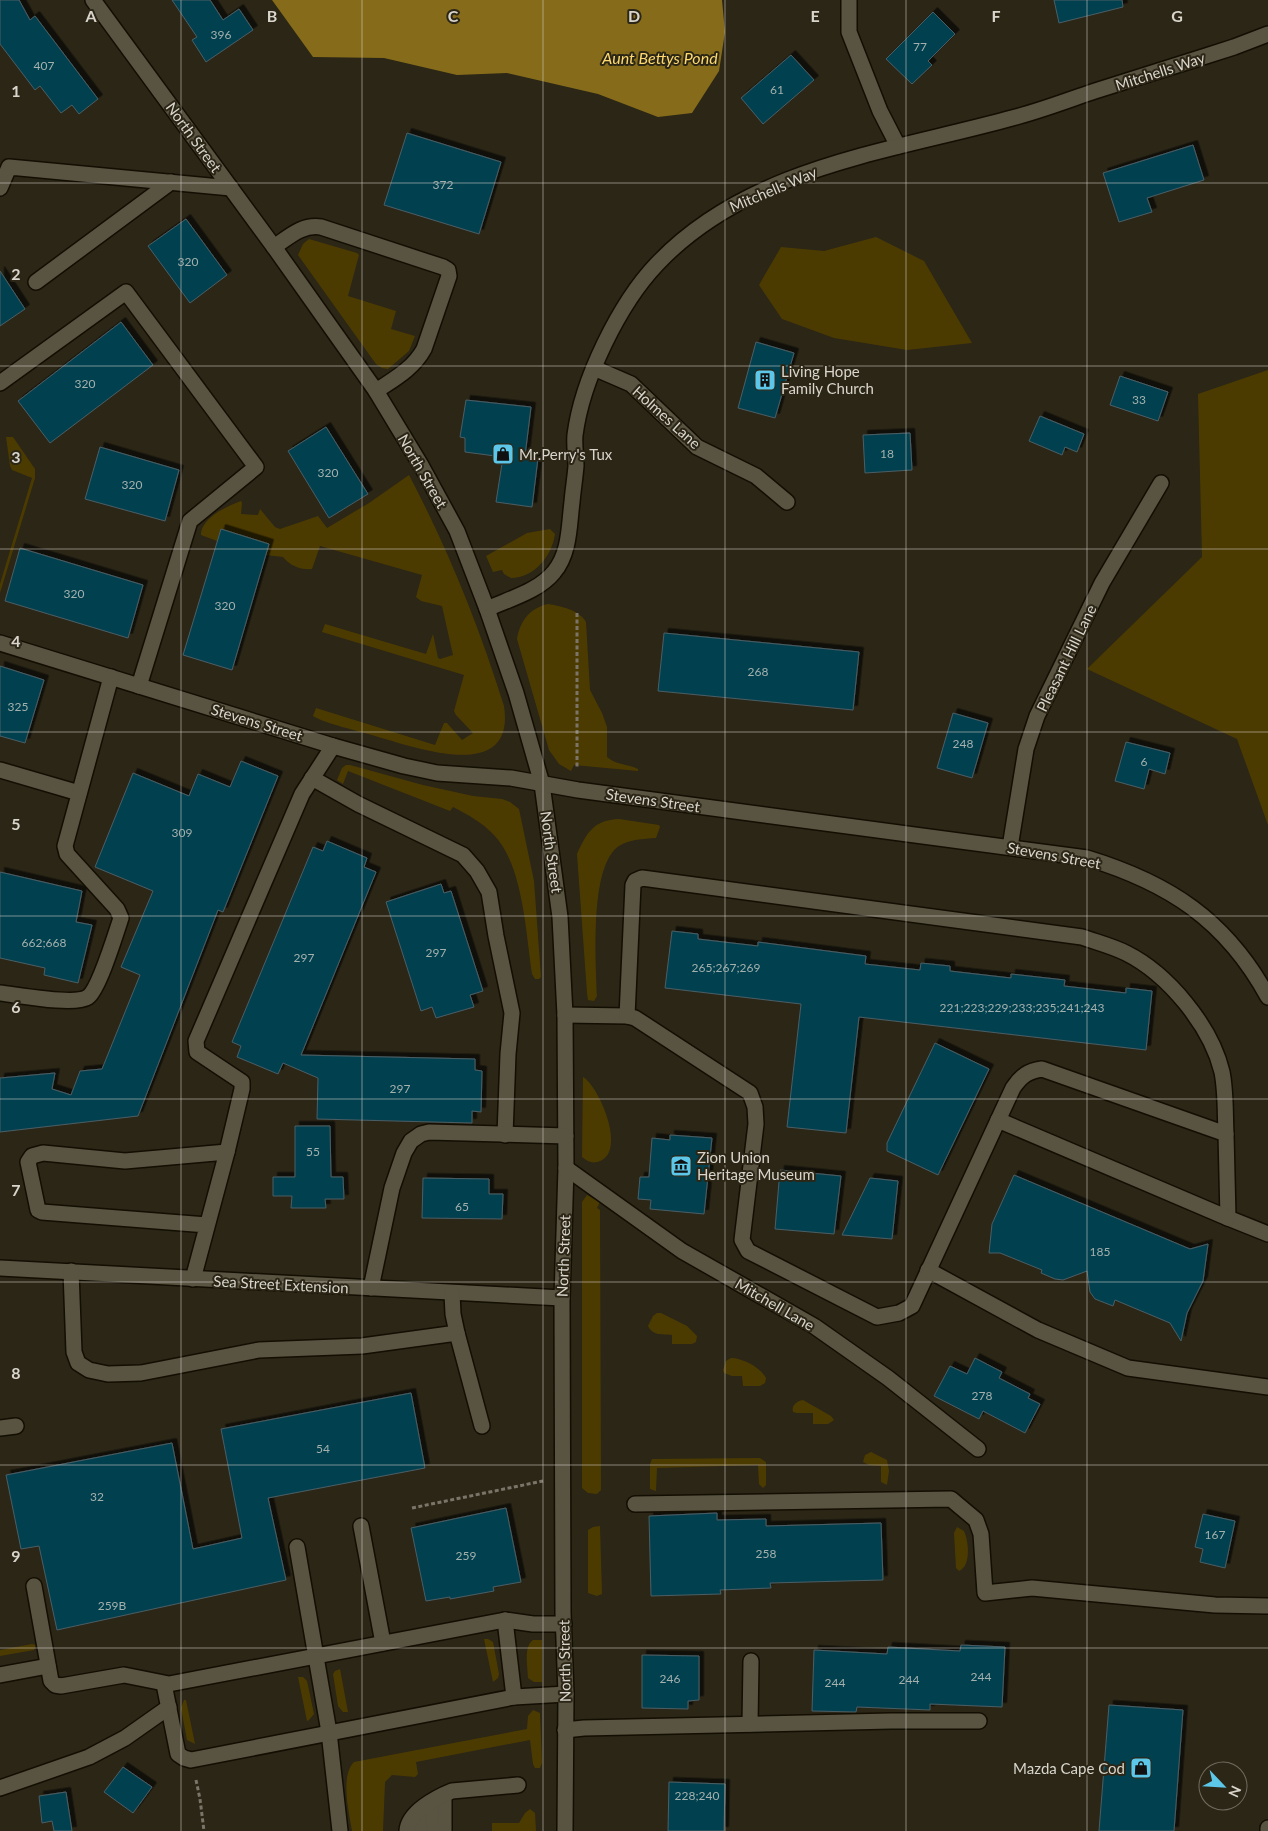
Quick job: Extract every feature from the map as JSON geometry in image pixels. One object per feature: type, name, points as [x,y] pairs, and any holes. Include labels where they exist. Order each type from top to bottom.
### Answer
[{"type":"street","name":"North Street","points":[[93,0],[274,247],[376,391],[422,467],[457,531],[487,609],[516,693],[542,784],[560,917],[565,1015],[566,1168],[562,1298],[566,1694],[564,1831]]},
{"type":"street","points":[[849,0],[849,32],[880,111],[898,146]]},
{"type":"street","name":"Mitchells Way","points":[[487,609],[529,590],[546,580],[557,568],[564,555],[569,528],[576,465],[575,437],[579,415],[594,368],[616,321],[642,281],[658,262],[699,226],[738,202],[772,186],[822,168],[898,146],[1012,118],[1234,47],[1268,34]]},
{"type":"street","points":[[0,188],[5,166],[231,188]]},
{"type":"street","points":[[36,282],[171,182]]},
{"type":"street","points":[[274,247],[303,227],[321,226],[448,270],[449,276],[420,357],[407,370],[376,391]]},
{"type":"street","points":[[0,383],[126,292],[256,467],[190,521],[139,686]]},
{"type":"street","name":"Holmes Lane","points":[[594,368],[631,384],[697,447],[756,476],[787,502]]},
{"type":"street","name":"Pleasant Hill Lane","points":[[1010,847],[1026,749],[1037,716],[1102,584],[1161,483]]},
{"type":"street","name":"Stevens Street","points":[[0,643],[333,746],[404,766],[437,773],[511,778],[578,790],[1087,858],[1149,881],[1191,907],[1212,923],[1237,950],[1255,974],[1268,997]]},
{"type":"street","points":[[0,992],[80,1001],[90,996],[121,918],[117,909],[67,854],[65,846],[111,677]]},
{"type":"street","points":[[193,1279],[242,1090],[242,1082],[197,1052],[196,1041],[302,794],[333,746]]},
{"type":"street","points":[[0,770],[79,793]]},
{"type":"street","points":[[312,778],[358,804],[463,855],[477,871],[489,892],[512,1013],[508,1054],[505,1134]]},
{"type":"street","points":[[627,1016],[632,885],[635,881],[642,878],[1082,937],[1125,952],[1149,968],[1168,984],[1202,1026],[1222,1073],[1228,1218]]},
{"type":"street","points":[[565,1015],[627,1016],[635,1018],[750,1093],[755,1107],[756,1124],[742,1235],[742,1240],[748,1251],[877,1316],[899,1313],[912,1306],[998,1120],[1020,1078],[1031,1071],[1042,1069],[1226,1134]]},
{"type":"street","points":[[998,1120],[1268,1234]]},
{"type":"street","points":[[371,1288],[392,1188],[404,1153],[411,1141],[421,1134],[429,1132],[566,1136]]},
{"type":"street","points":[[207,1225],[42,1212],[38,1210],[28,1162],[32,1156],[43,1153],[125,1161],[227,1152]]},
{"type":"street","name":"Mitchell Lane","points":[[566,1168],[682,1251],[814,1326],[888,1378],[978,1449]]},
{"type":"street","name":"Sea Street Extension","points":[[0,1268],[562,1298]]},
{"type":"street","points":[[928,1270],[1038,1330],[1128,1368],[1268,1387]]},
{"type":"street","points":[[71,1271],[74,1352],[78,1363],[89,1370],[108,1374],[141,1373],[259,1350],[362,1346],[457,1333]]},
{"type":"street","points":[[452,1293],[453,1314],[457,1333],[482,1426]]},
{"type":"street","points":[[0,1428],[16,1426]]},
{"type":"street","points":[[635,1504],[951,1499],[976,1520],[981,1534],[985,1593],[1032,1588],[1215,1605],[1268,1606]]},
{"type":"street","points":[[361,1526],[383,1643]]},
{"type":"street","points":[[297,1547],[328,1732],[340,1831]]},
{"type":"street","points":[[34,1586],[51,1681],[54,1685],[60,1686],[124,1675],[164,1684],[505,1620],[533,1624],[564,1624]]},
{"type":"street","points":[[505,1620],[514,1697]]},
{"type":"street","points":[[750,1724],[751,1661]]},
{"type":"street","points":[[0,1675],[48,1666]]},
{"type":"street","points":[[164,1684],[178,1754],[191,1760],[514,1697],[566,1694]]},
{"type":"street","points":[[0,1788],[89,1757],[125,1738],[169,1707]]},
{"type":"street","points":[[565,1730],[584,1728],[979,1720]]},
{"type":"street","points":[[408,1831],[409,1821],[431,1803],[452,1791],[518,1785]]},
{"type":"street","points":[[419,1831],[431,1803]]},
{"type":"street","points":[[431,1803],[431,1831]]},
{"type":"street","points":[[431,1803],[444,1831]]},
{"type":"path","points":[[577,613],[578,770]]},
{"type":"path","points":[[412,1508],[546,1481]]},
{"type":"path","points":[[191,1760],[200,1799],[204,1831]]},
{"type":"shaded area","points":[[876,237],[924,261],[972,343],[907,350],[834,338],[782,319],[759,285],[781,247],[824,251]]},
{"type":"shaded area","points":[[309,239],[357,253],[359,255],[348,296],[396,311],[391,329],[415,336],[409,351],[388,369],[376,364],[298,255],[303,244]]},
{"type":"shaded area","points":[[1268,370],[1268,825],[1237,739],[1087,669],[1202,557],[1198,394]]},
{"type":"shaded area","points":[[6,437],[13,437],[35,469],[35,478],[0,593],[0,584],[32,478],[12,470]]},
{"type":"shaded area","points":[[409,475],[437,531],[462,588],[504,706],[504,730],[494,746],[479,753],[459,755],[413,747],[334,725],[313,716],[316,708],[435,745],[444,723],[447,723],[462,740],[473,733],[454,711],[464,675],[322,632],[325,624],[426,654],[433,634],[438,658],[453,655],[442,606],[421,601],[416,597],[422,575],[320,546],[312,569],[304,569],[292,565],[283,557],[266,555],[269,544],[221,529],[217,541],[201,535],[205,523],[210,518],[222,509],[241,501],[241,514],[258,515],[260,509],[275,527],[280,529],[318,516],[327,528],[369,503]]},
{"type":"shaded area","points":[[550,529],[555,534],[550,550],[546,558],[534,570],[519,577],[511,578],[504,574],[502,570],[493,572],[486,556],[527,533]]},
{"type":"shaded area","points":[[548,604],[564,607],[579,614],[586,622],[590,690],[607,727],[607,757],[614,762],[634,767],[638,771],[574,765],[571,771],[559,764],[549,750],[517,639],[518,632],[527,616],[536,609]]},
{"type":"shaded area","points":[[346,765],[473,796],[502,799],[519,809],[534,881],[541,977],[539,979],[535,979],[532,974],[522,901],[517,882],[504,848],[494,835],[480,823],[453,807],[450,811],[348,771],[343,784],[337,780],[342,768]]},
{"type":"shaded area","points":[[619,819],[659,825],[660,827],[656,838],[641,839],[623,844],[609,857],[603,873],[596,916],[597,996],[594,1001],[588,1000],[587,993],[577,854],[584,839],[592,829],[603,822]]},
{"type":"shaded area","points":[[583,1077],[603,1105],[611,1132],[611,1145],[608,1155],[595,1162],[588,1161],[582,1157]]},
{"type":"shaded area","points":[[587,1195],[600,1202],[597,1208],[600,1210],[601,1490],[597,1494],[588,1493],[582,1488],[582,1202]]},
{"type":"shaded area","points":[[661,1313],[687,1326],[697,1336],[696,1342],[692,1344],[672,1344],[672,1335],[658,1334],[652,1331],[648,1326],[653,1316]]},
{"type":"shaded area","points":[[731,1358],[741,1360],[756,1367],[764,1374],[766,1378],[765,1383],[760,1386],[743,1386],[742,1376],[732,1376],[724,1373],[726,1361]]},
{"type":"shaded area","points":[[803,1400],[831,1416],[834,1420],[828,1424],[813,1424],[813,1413],[793,1412],[795,1404]]},
{"type":"shaded area","points":[[871,1452],[887,1460],[889,1471],[887,1485],[881,1482],[881,1466],[869,1465],[863,1462],[865,1455]]},
{"type":"shaded area","points":[[760,1458],[766,1462],[766,1485],[763,1488],[759,1484],[758,1465],[657,1468],[656,1491],[650,1489],[650,1464],[652,1459]]},
{"type":"shaded area","points":[[600,1526],[602,1594],[597,1596],[588,1593],[588,1530]]},
{"type":"shaded area","points":[[957,1527],[964,1531],[968,1547],[966,1564],[959,1571],[956,1568],[954,1533]]},
{"type":"shaded area","points":[[484,1639],[493,1642],[499,1674],[498,1678],[493,1682]]},
{"type":"shaded area","points":[[533,1640],[542,1640],[542,1682],[534,1682],[528,1678],[527,1652]]},
{"type":"shaded area","points":[[32,1644],[36,1645],[34,1650],[0,1656],[0,1650]]},
{"type":"shaded area","points":[[340,1669],[348,1712],[343,1712],[338,1706],[333,1674]]},
{"type":"shaded area","points":[[298,1677],[303,1677],[307,1681],[314,1714],[307,1721]]},
{"type":"shaded area","points":[[184,1700],[186,1700],[195,1744],[187,1740],[181,1708]]},
{"type":"shaded area","points":[[533,1710],[540,1713],[542,1763],[540,1768],[535,1768],[533,1764],[530,1740],[416,1762],[418,1774],[415,1777],[392,1775],[385,1782],[383,1831],[352,1831],[346,1785],[347,1776],[354,1762],[527,1729],[528,1716]]},
{"type":"shaded area","points":[[530,1809],[535,1813],[536,1831],[492,1831],[492,1823],[519,1823]]},
{"type":"water","name":"Aunt Bettys Pond","points":[[272,0],[722,0],[725,32],[719,71],[692,113],[658,117],[598,94],[507,73],[457,75],[384,58],[313,57]]},
{"type":"building","points":[[0,0],[19,0],[30,20],[35,16],[98,99],[79,114],[72,105],[61,113],[40,86],[35,90],[0,44]]},
{"type":"building","points":[[172,0],[210,0],[223,20],[239,9],[253,30],[206,62],[192,40],[197,37]]},
{"type":"building","points":[[1054,0],[1122,0],[1123,7],[1059,23]]},
{"type":"building","points":[[933,12],[955,34],[928,61],[932,65],[912,84],[886,59]]},
{"type":"building","points":[[791,55],[814,80],[763,124],[741,98]]},
{"type":"building","points":[[407,133],[501,162],[479,234],[384,205]]},
{"type":"building","points":[[1193,145],[1204,180],[1147,198],[1152,212],[1119,222],[1103,173]]},
{"type":"building","points":[[186,219],[227,275],[190,303],[148,246]]},
{"type":"building","points":[[0,271],[25,309],[0,326]]},
{"type":"building","points":[[121,322],[153,365],[50,443],[18,401]]},
{"type":"building","name":"Living Hope Family Church","points":[[756,342],[794,353],[775,418],[738,408]]},
{"type":"building","points":[[1120,376],[1168,392],[1158,421],[1110,405]]},
{"type":"building","name":"Mr.Perry's Tux","points":[[466,400],[531,407],[525,456],[538,458],[532,507],[496,502],[503,457],[465,452],[465,438],[460,437]]},
{"type":"building","points":[[1040,416],[1084,434],[1077,452],[1065,447],[1062,455],[1029,441]]},
{"type":"building","points":[[326,427],[368,494],[329,518],[288,451]]},
{"type":"building","points":[[910,433],[912,470],[865,473],[863,435]]},
{"type":"building","points":[[100,447],[179,470],[165,521],[85,499]]},
{"type":"building","points":[[221,529],[269,544],[232,670],[183,655]]},
{"type":"building","points":[[20,548],[143,585],[128,638],[5,601]]},
{"type":"building","points":[[664,633],[859,652],[853,710],[658,691]]},
{"type":"building","points":[[0,666],[44,680],[25,743],[0,736]]},
{"type":"building","points":[[953,713],[988,723],[972,778],[937,768]]},
{"type":"building","points":[[1126,742],[1170,753],[1165,774],[1149,769],[1144,789],[1115,781]]},
{"type":"building","points":[[241,761],[278,776],[223,912],[218,910],[138,1116],[0,1132],[0,1078],[55,1073],[52,1089],[71,1095],[80,1071],[102,1069],[140,975],[121,967],[153,891],[95,867],[133,773],[189,796],[198,774],[230,787]]},
{"type":"building","points":[[327,841],[367,858],[364,867],[376,872],[301,1055],[475,1059],[475,1070],[482,1071],[481,1112],[472,1111],[472,1123],[317,1119],[318,1078],[283,1063],[278,1074],[237,1057],[241,1046],[232,1042],[313,847],[323,851]]},
{"type":"building","points":[[0,872],[82,891],[76,922],[92,925],[78,983],[44,975],[45,968],[0,958]]},
{"type":"building","points":[[441,884],[444,893],[451,891],[483,991],[470,995],[474,1007],[436,1018],[432,1007],[421,1011],[386,902]]},
{"type":"building","points":[[672,931],[698,934],[698,939],[758,946],[758,942],[866,956],[865,964],[920,970],[921,963],[950,966],[950,971],[1011,978],[1011,974],[1065,980],[1064,986],[1126,993],[1126,988],[1152,991],[1146,1050],[859,1017],[846,1133],[787,1127],[801,1004],[665,988]]},
{"type":"building","points":[[935,1043],[989,1069],[938,1175],[887,1151],[887,1143]]},
{"type":"building","points":[[295,1126],[330,1126],[331,1177],[343,1177],[344,1199],[325,1199],[326,1208],[291,1208],[292,1196],[273,1196],[273,1177],[295,1177]]},
{"type":"building","name":"Zion Union Heritage Museum","points":[[670,1135],[712,1138],[704,1214],[650,1209],[651,1200],[638,1199],[640,1177],[649,1177],[652,1138],[670,1140]]},
{"type":"building","points":[[780,1170],[841,1176],[834,1234],[775,1229]]},
{"type":"building","points":[[1014,1175],[1190,1249],[1208,1244],[1203,1281],[1187,1313],[1181,1341],[1170,1323],[1115,1300],[1113,1306],[1095,1299],[1090,1292],[1087,1271],[1063,1280],[1055,1279],[1041,1273],[1042,1270],[1000,1253],[989,1253],[992,1224]]},
{"type":"building","points":[[423,1178],[489,1179],[489,1194],[503,1194],[502,1219],[422,1218]]},
{"type":"building","points":[[870,1178],[898,1181],[892,1239],[842,1235]]},
{"type":"building","points":[[975,1358],[1002,1372],[999,1378],[1030,1394],[1028,1398],[1040,1404],[1025,1433],[983,1411],[979,1419],[934,1396],[950,1366],[967,1374]]},
{"type":"building","points":[[411,1393],[425,1468],[268,1498],[286,1580],[57,1630],[39,1546],[21,1549],[6,1475],[172,1443],[193,1549],[242,1538],[221,1429]]},
{"type":"building","points":[[506,1508],[521,1582],[493,1587],[494,1591],[450,1599],[450,1597],[426,1601],[411,1528]]},
{"type":"building","points":[[717,1513],[717,1520],[766,1519],[766,1526],[881,1523],[883,1580],[770,1583],[771,1588],[720,1590],[721,1594],[651,1596],[649,1516]]},
{"type":"building","points":[[1203,1514],[1235,1521],[1225,1568],[1200,1562],[1203,1549],[1195,1547]]},
{"type":"building","points":[[961,1645],[1005,1647],[1002,1707],[930,1704],[930,1710],[857,1707],[856,1712],[812,1711],[814,1650],[887,1654],[888,1647],[960,1651]]},
{"type":"building","points":[[642,1655],[699,1656],[699,1700],[688,1701],[688,1709],[642,1708]]},
{"type":"building","name":"Mazda Cape Cod","points":[[1109,1705],[1183,1710],[1174,1831],[1099,1831]]},
{"type":"building","points":[[123,1767],[152,1787],[133,1813],[104,1792]]},
{"type":"building","points":[[669,1782],[725,1784],[724,1831],[668,1831]]},
{"type":"building","points":[[66,1792],[72,1831],[54,1831],[52,1821],[42,1823],[39,1796]]},
{"type":"place","name":"Living Hope Family Church","points":[[765,380]]},
{"type":"place","name":"Mr.Perry's Tux","points":[[503,454]]},
{"type":"place","name":"Zion Union Heritage Museum","points":[[681,1166]]},
{"type":"place","name":"Mazda Cape Cod","points":[[1141,1768]]}]
